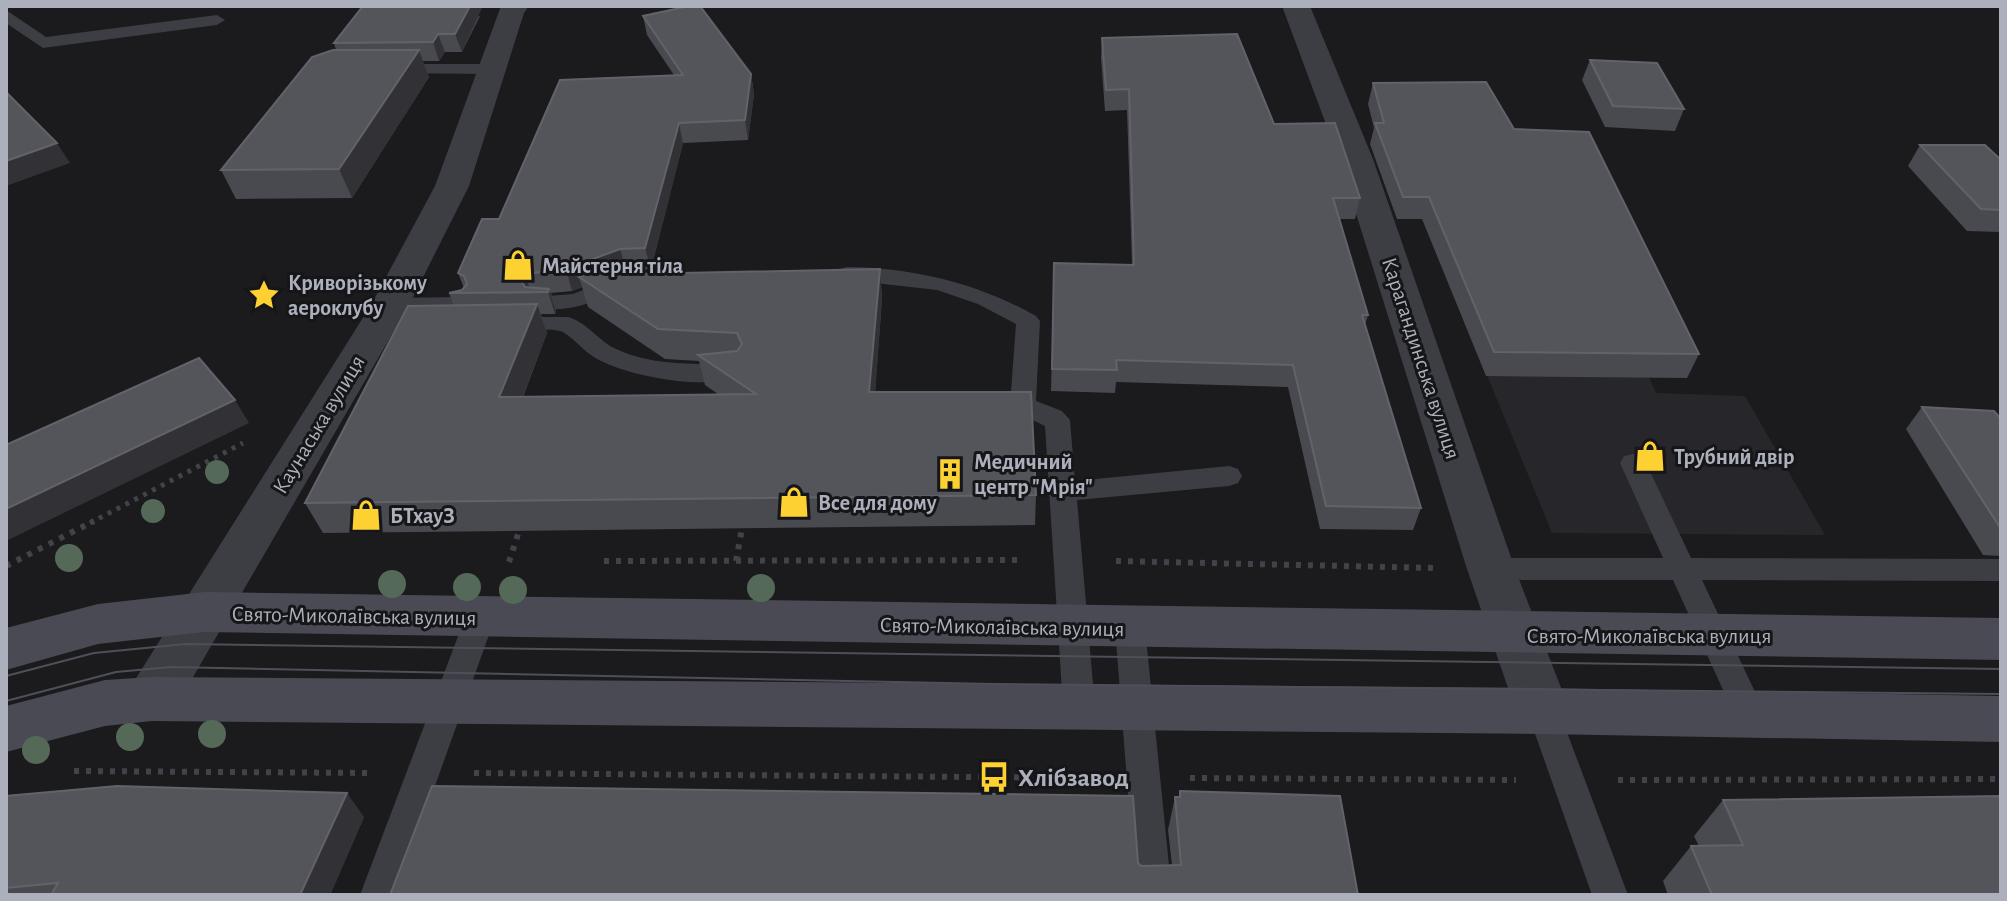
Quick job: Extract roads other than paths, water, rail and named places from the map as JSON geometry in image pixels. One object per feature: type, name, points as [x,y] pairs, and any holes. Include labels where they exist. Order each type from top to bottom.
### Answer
[{"type":"main road","name":"Свято-Миколаївська вулиця","points":[[6,649],[98,624],[205,612],[2001,639]]},
{"type":"main road","points":[[6,729],[105,703],[152,699],[1543,711],[2001,719]]},
{"type":"street","name":"Каунаська вулиця","points":[[152,699],[384,315],[452,186],[510,13],[515,6]]},
{"type":"street","name":"Карагандинська вулиця","points":[[1296,6],[1356,159],[1491,569],[1543,711]]},
{"type":"lane","points":[[6,15],[43,43],[217,20]]},
{"type":"lane","points":[[372,69],[491,69]]},
{"type":"lane","points":[[828,275],[890,273],[976,295],[1006,307],[1028,321],[1023,405],[1057,420],[1079,707]]},
{"type":"lane","points":[[543,302],[576,301],[627,280],[642,279]]},
{"type":"lane","points":[[384,315],[568,324],[580,337],[633,367],[681,373],[733,372]]},
{"type":"lane","points":[[1633,463],[1750,715]]},
{"type":"lane","points":[[1063,492],[1229,476]]},
{"type":"lane","points":[[1491,569],[2001,570]]},
{"type":"lane","points":[[378,895],[480,618]]},
{"type":"lane","points":[[1130,628],[1154,895]]},
{"type":"lane","points":[[1543,711],[1610,895]]},
{"type":"tram line","points":[[6,676],[94,653],[186,644],[2001,669]]},
{"type":"tram line","points":[[6,701],[116,672],[171,667],[994,684],[2001,694]]},
{"type":"place","name":"Майстерня тіла","points":[[518,265]]},
{"type":"place","name":"Криворізькому аероклубу","points":[[264,295]]},
{"type":"place","name":"Трубний двір","points":[[1650,456]]},
{"type":"place","name":"Медичний центр \"Мрія\"","points":[[950,474]]},
{"type":"place","name":"Все для дому","points":[[794,502]]},
{"type":"place","name":"БТхауЗ","points":[[366,515]]},
{"type":"place","name":"Хлібзавод","points":[[994,777]]}]
